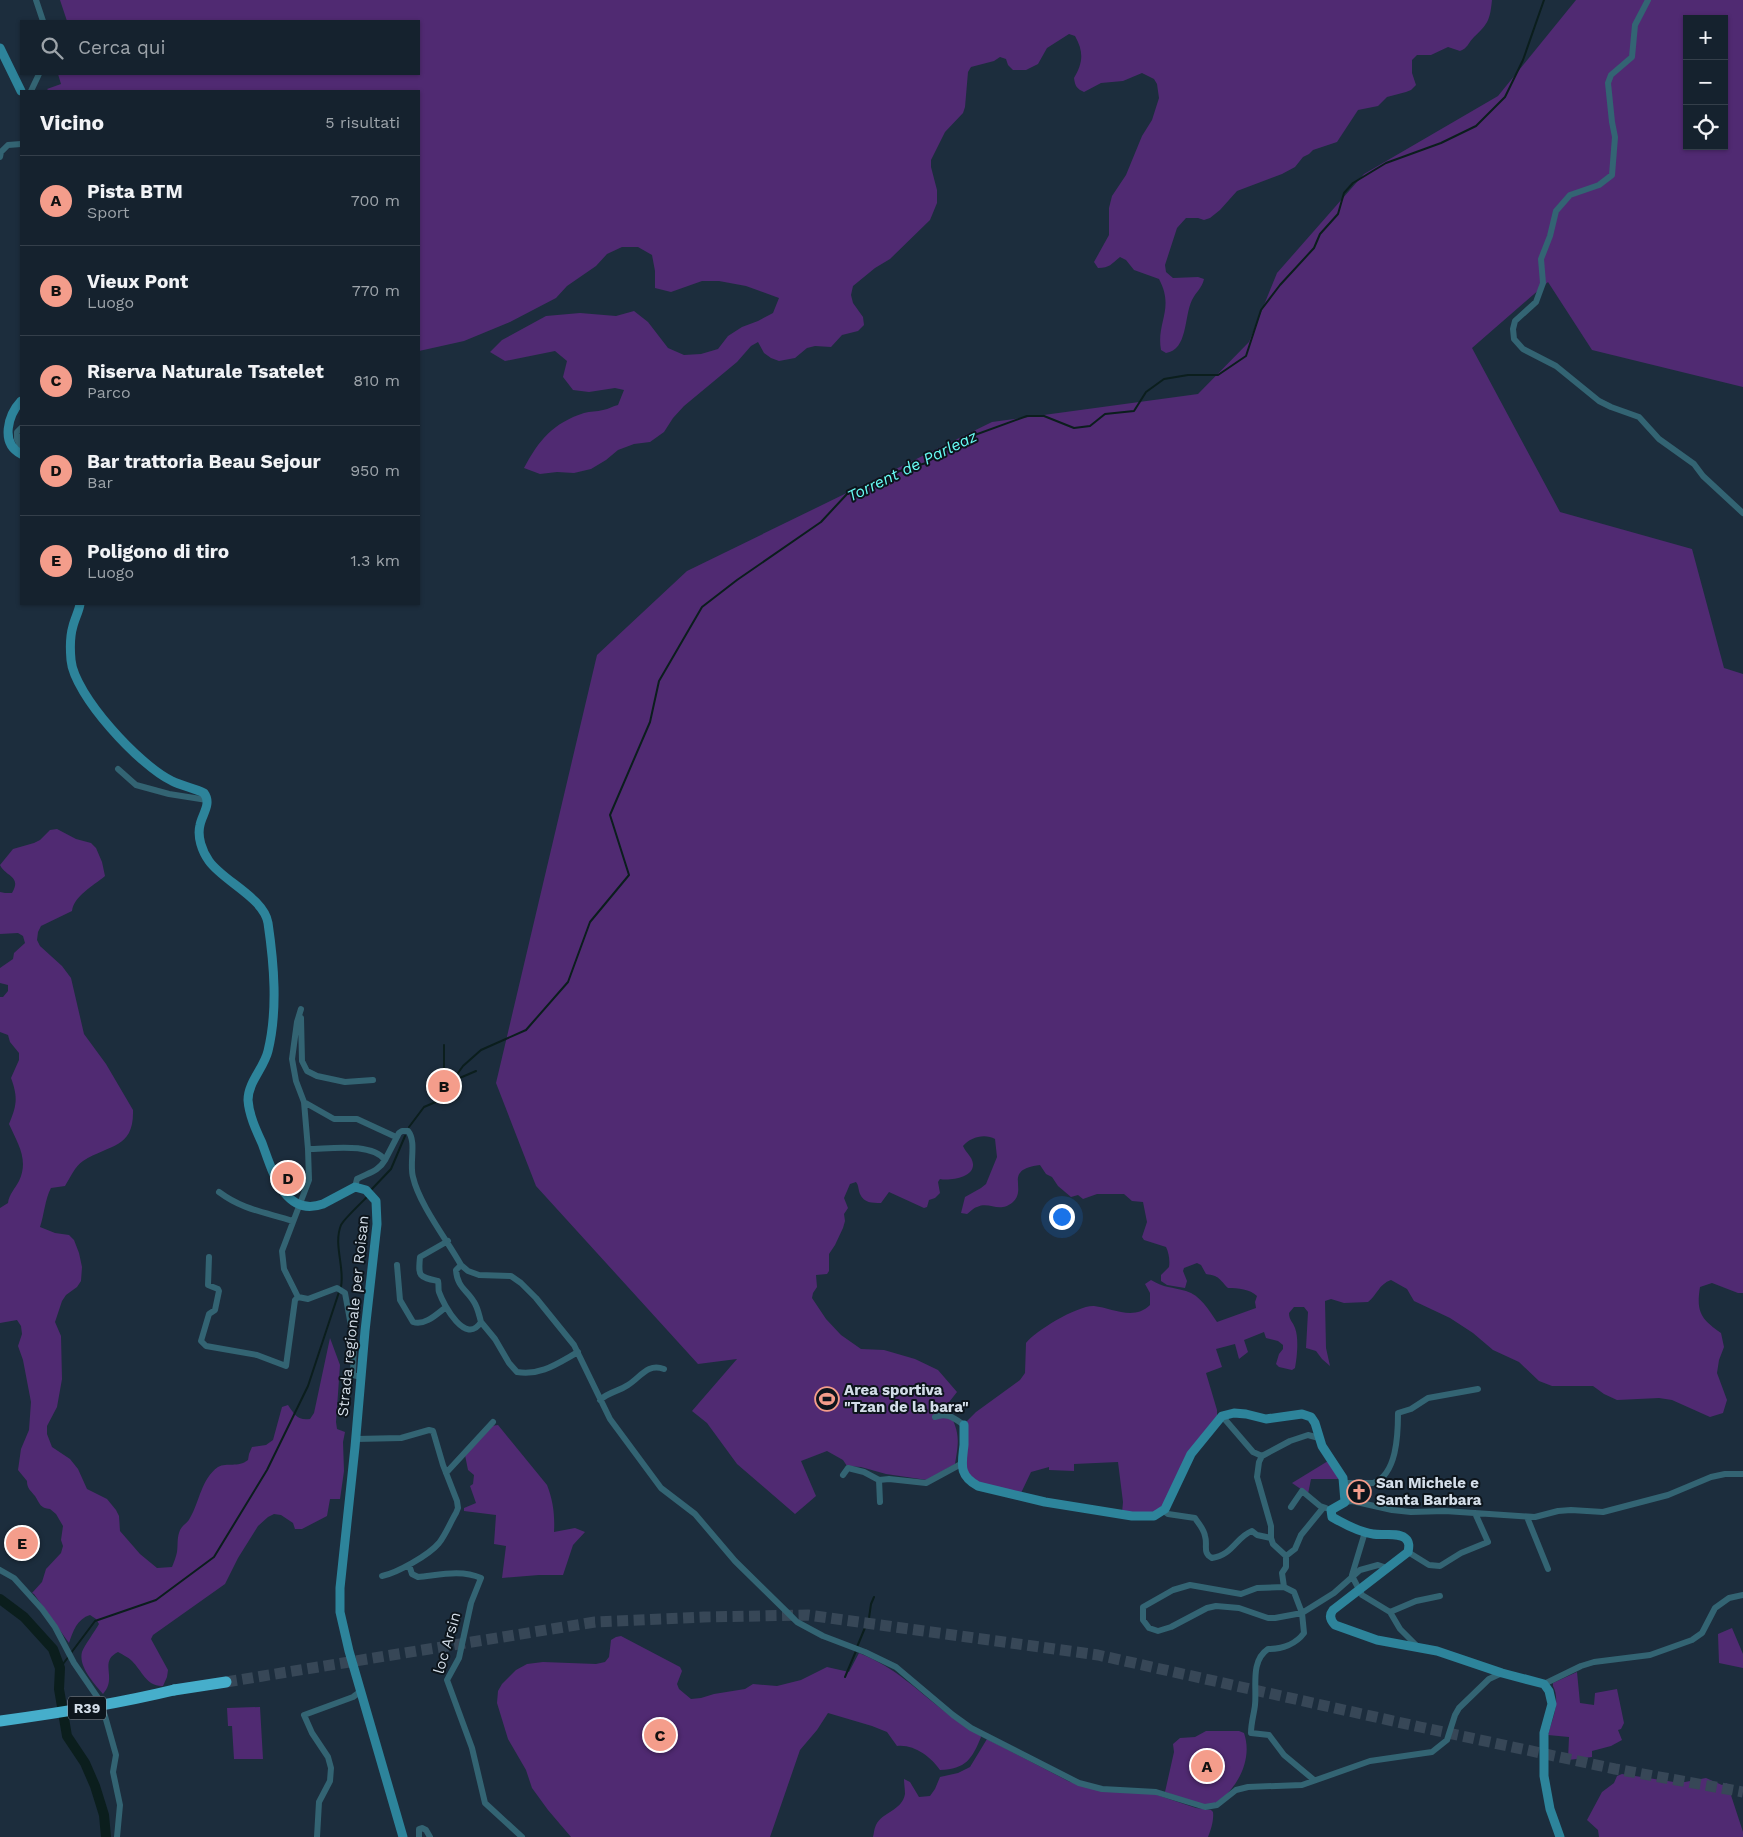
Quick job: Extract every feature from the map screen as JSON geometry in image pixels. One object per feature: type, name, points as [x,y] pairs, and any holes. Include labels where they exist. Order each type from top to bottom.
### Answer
[{"type":"highway","name":"R39","points":[[0,1721],[91,1708],[174,1690],[226,1682]]},
{"type":"main road","points":[[0,48],[21,90]]},
{"type":"main road","points":[[20,402],[12,411],[7,427],[9,443],[20,453]]},
{"type":"main road","points":[[80,605],[73,627],[70,647],[72,668],[81,686],[110,729],[142,760],[172,781],[204,793],[207,800],[207,808],[200,824],[199,832],[204,853],[210,863],[264,912],[268,922],[273,980],[273,1023],[268,1054],[249,1090],[249,1107],[277,1183],[290,1198],[299,1204],[318,1206],[355,1187]]},
{"type":"main road","name":"Strada regionale per Roisan","points":[[355,1187],[360,1187],[375,1197],[378,1208],[360,1377],[340,1606],[342,1625],[403,1837]]},
{"type":"main road","points":[[964,1425],[961,1464],[969,1481],[987,1489],[1045,1502],[1132,1516],[1154,1516],[1164,1511],[1191,1454],[1222,1416],[1234,1413],[1266,1419],[1302,1414],[1311,1418],[1315,1423],[1322,1446],[1341,1474],[1344,1483],[1345,1502],[1327,1509],[1332,1516],[1340,1522],[1365,1532],[1374,1535],[1402,1536],[1408,1542],[1408,1552],[1332,1612],[1330,1618],[1332,1623],[1377,1640],[1452,1655],[1502,1673],[1544,1684],[1549,1691],[1552,1704],[1544,1733],[1545,1783],[1550,1809],[1560,1837]]},
{"type":"street","points":[[36,0],[43,20]]},
{"type":"street","points":[[1648,0],[1635,25],[1632,57],[1611,76],[1608,83],[1615,137],[1612,174],[1599,185],[1574,193],[1556,211],[1550,236],[1541,259],[1543,283],[1536,302],[1514,322],[1514,339],[1522,349],[1556,366],[1599,401],[1611,408],[1638,417],[1666,444],[1694,464],[1703,476],[1743,513]]},
{"type":"street","points":[[31,90],[39,75]]},
{"type":"street","points":[[0,157],[8,146],[20,144]]},
{"type":"street","points":[[20,429],[17,432],[20,446]]},
{"type":"street","points":[[118,769],[136,786],[207,800]]},
{"type":"street","points":[[360,1377],[353,1375],[354,1342],[346,1296],[340,1290],[304,1300],[298,1297],[282,1261],[284,1245],[309,1180],[304,1102],[296,1081],[292,1053],[301,1009],[300,1041],[302,1061],[307,1071],[317,1076],[345,1082],[373,1080]]},
{"type":"street","points":[[304,1102],[334,1119],[357,1119],[396,1137]]},
{"type":"street","points":[[355,1187],[357,1178],[378,1169],[385,1160],[396,1137],[402,1131],[408,1131],[412,1138],[412,1175],[428,1210],[461,1265],[474,1274],[506,1275],[518,1280],[536,1298],[579,1354],[610,1419],[661,1488],[695,1514],[736,1562],[797,1622],[823,1636],[896,1667],[953,1715],[984,1735],[1079,1783],[1102,1789],[1156,1792],[1205,1807],[1217,1806],[1236,1790],[1248,1787],[1302,1785],[1370,1761],[1432,1752],[1448,1740],[1455,1715],[1465,1701],[1489,1679],[1502,1673]]},
{"type":"street","points":[[308,1149],[365,1149],[376,1152],[385,1160]]},
{"type":"street","points":[[219,1192],[233,1203],[248,1209],[293,1221]]},
{"type":"street","points":[[448,1241],[420,1257],[419,1270],[421,1276],[438,1281],[439,1292],[446,1307],[462,1327],[468,1330],[476,1328],[481,1322]]},
{"type":"street","points":[[209,1257],[208,1285],[219,1291],[215,1310],[209,1314],[201,1341],[206,1346],[257,1355],[286,1366],[295,1300],[298,1297]]},
{"type":"street","points":[[397,1265],[400,1300],[413,1322],[418,1324],[427,1321],[446,1307]]},
{"type":"street","points":[[461,1265],[456,1270],[457,1279],[462,1289],[474,1302],[481,1322],[517,1372],[536,1372],[548,1369],[579,1354]]},
{"type":"street","points":[[600,1400],[607,1394],[628,1385],[644,1371],[658,1367],[664,1369]]},
{"type":"street","points":[[1344,1483],[1373,1483],[1377,1482],[1384,1475],[1394,1457],[1398,1413],[1411,1409],[1428,1398],[1478,1389]]},
{"type":"street","points":[[935,1417],[948,1415],[964,1425]]},
{"type":"street","points":[[1222,1416],[1253,1452],[1262,1456]]},
{"type":"street","points":[[446,1473],[493,1422]]},
{"type":"street","points":[[356,1439],[400,1438],[429,1430],[433,1431],[457,1501],[458,1508],[437,1546],[409,1565],[392,1574],[382,1576]]},
{"type":"street","points":[[1284,1588],[1282,1573],[1286,1566],[1286,1556],[1273,1544],[1271,1538],[1272,1526],[1257,1477],[1258,1468],[1262,1456],[1300,1437],[1308,1435],[1319,1438]]},
{"type":"street","points":[[843,1475],[848,1468],[864,1472],[879,1480],[889,1479],[926,1483],[961,1464]]},
{"type":"street","points":[[1345,1502],[1352,1501],[1401,1511],[1445,1511],[1535,1517],[1571,1510],[1603,1512],[1668,1495],[1711,1477],[1725,1474],[1743,1474]]},
{"type":"street","points":[[879,1480],[880,1502]]},
{"type":"street","points":[[1286,1556],[1295,1549],[1301,1535],[1327,1509],[1302,1492],[1291,1507]]},
{"type":"street","points":[[1164,1511],[1168,1514],[1195,1518],[1206,1536],[1205,1552],[1212,1558],[1233,1549],[1242,1537],[1250,1532],[1271,1538]]},
{"type":"street","points":[[1408,1552],[1429,1565],[1440,1566],[1461,1553],[1488,1542],[1475,1513]]},
{"type":"street","points":[[1527,1517],[1548,1569]]},
{"type":"street","points":[[1352,1576],[1356,1569],[1365,1532]]},
{"type":"street","name":"loc Arsin","points":[[409,1565],[412,1574],[418,1577],[462,1572],[471,1573],[481,1578],[471,1603],[459,1658],[447,1680],[472,1748],[485,1804],[522,1837]]},
{"type":"street","points":[[1314,1780],[1284,1755],[1270,1735],[1251,1732],[1256,1704],[1256,1672],[1260,1658],[1268,1649],[1284,1647],[1301,1637],[1304,1632],[1302,1613],[1294,1592],[1284,1588],[1257,1588],[1241,1594],[1190,1585],[1181,1587],[1143,1607],[1143,1620],[1148,1628],[1158,1631],[1171,1627],[1207,1608],[1216,1606],[1238,1608],[1268,1618],[1302,1613],[1334,1593],[1360,1570],[1372,1565],[1381,1565],[1387,1568]]},
{"type":"street","points":[[0,1570],[14,1578],[42,1609],[74,1663],[98,1698],[116,1755],[113,1780],[120,1805],[117,1837]]},
{"type":"street","points":[[1352,1576],[1359,1590],[1366,1598],[1390,1612],[1400,1629],[1418,1647]]},
{"type":"street","points":[[1544,1684],[1581,1666],[1594,1662],[1650,1654],[1692,1640],[1702,1633],[1715,1608],[1729,1598],[1743,1595]]},
{"type":"street","points":[[1390,1612],[1416,1601],[1440,1596]]},
{"type":"street","points":[[317,1837],[319,1802],[330,1781],[331,1768],[328,1757],[312,1733],[304,1715],[353,1697],[361,1691]]},
{"type":"street","points":[[418,1837],[419,1829],[422,1828],[426,1830],[430,1837]]},
{"type":"shaded area","points":[[60,0],[1492,0],[1488,21],[1465,48],[1460,51],[1448,47],[1431,55],[1417,55],[1412,60],[1412,73],[1416,85],[1411,90],[1387,97],[1378,106],[1358,110],[1337,142],[1313,150],[1303,157],[1295,167],[1282,174],[1237,191],[1210,218],[1204,220],[1186,218],[1177,228],[1165,265],[1166,272],[1173,278],[1198,277],[1204,279],[1189,307],[1182,339],[1173,351],[1166,353],[1161,350],[1160,340],[1165,299],[1159,279],[1134,270],[1126,260],[1120,257],[1105,267],[1098,268],[1094,262],[1109,235],[1109,208],[1112,196],[1126,175],[1142,136],[1152,120],[1159,98],[1157,84],[1154,79],[1142,73],[1123,81],[1101,83],[1084,92],[1082,91],[1077,87],[1074,78],[1081,62],[1080,47],[1075,36],[1069,34],[1047,48],[1038,64],[1026,70],[1013,70],[1008,65],[1006,59],[1000,57],[994,61],[971,67],[968,72],[963,113],[945,132],[931,160],[937,190],[937,203],[930,220],[890,259],[875,268],[853,286],[851,295],[853,303],[863,317],[864,325],[858,331],[842,335],[831,347],[815,346],[807,348],[795,358],[779,361],[764,353],[758,342],[751,346],[737,362],[684,406],[664,432],[650,442],[634,444],[618,450],[591,469],[574,473],[540,474],[524,468],[541,441],[555,427],[586,412],[601,411],[618,405],[624,390],[615,388],[589,392],[573,390],[563,377],[567,361],[555,351],[505,361],[490,352],[502,340],[546,316],[580,313],[616,316],[634,311],[648,322],[668,348],[684,355],[701,354],[718,349],[728,336],[742,327],[773,313],[779,298],[746,286],[719,281],[702,281],[671,292],[655,288],[655,271],[652,255],[638,247],[622,247],[607,254],[596,266],[567,286],[556,298],[510,322],[464,341],[420,351],[420,90],[47,89],[61,84],[58,75],[420,75],[420,20],[67,20]]},
{"type":"shaded area","points":[[1576,0],[1743,0],[1743,387],[1592,350],[1548,282],[1472,348],[1560,512],[1692,549],[1724,668],[1743,674],[1743,1293],[1738,1293],[1712,1283],[1700,1287],[1699,1296],[1701,1314],[1721,1333],[1724,1347],[1717,1373],[1727,1400],[1723,1413],[1710,1417],[1672,1400],[1659,1398],[1617,1400],[1593,1386],[1552,1386],[1539,1381],[1519,1362],[1493,1350],[1473,1333],[1450,1318],[1414,1301],[1407,1289],[1391,1280],[1384,1284],[1368,1302],[1344,1303],[1331,1299],[1325,1301],[1326,1348],[1330,1366],[1316,1351],[1306,1348],[1308,1312],[1304,1307],[1294,1307],[1289,1313],[1296,1332],[1297,1342],[1295,1368],[1292,1370],[1279,1367],[1276,1364],[1283,1345],[1278,1341],[1266,1338],[1264,1332],[1244,1340],[1248,1352],[1239,1359],[1235,1344],[1216,1349],[1222,1367],[1206,1373],[1217,1410],[1217,1417],[1159,1512],[1122,1513],[1123,1502],[1118,1462],[1074,1464],[1074,1471],[1049,1470],[1049,1467],[1031,1472],[1021,1493],[980,1484],[966,1472],[966,1422],[976,1412],[1020,1380],[1025,1373],[1026,1343],[1038,1332],[1068,1314],[1087,1307],[1094,1306],[1130,1313],[1144,1310],[1150,1305],[1150,1293],[1145,1284],[1151,1280],[1196,1296],[1217,1322],[1256,1308],[1257,1296],[1247,1290],[1228,1288],[1217,1277],[1206,1274],[1201,1265],[1197,1263],[1184,1268],[1183,1271],[1187,1281],[1185,1288],[1167,1285],[1161,1281],[1161,1275],[1169,1267],[1166,1247],[1144,1240],[1142,1237],[1147,1222],[1143,1202],[1132,1201],[1124,1194],[1097,1194],[1083,1199],[1078,1195],[1071,1197],[1058,1186],[1052,1177],[1046,1174],[1040,1165],[1029,1167],[1019,1175],[1017,1197],[1013,1202],[1003,1207],[986,1205],[974,1208],[967,1214],[961,1213],[965,1197],[986,1184],[997,1157],[995,1139],[982,1136],[970,1140],[963,1146],[973,1164],[970,1173],[955,1179],[940,1179],[938,1182],[940,1193],[935,1198],[929,1200],[927,1207],[924,1208],[889,1192],[881,1203],[869,1202],[860,1194],[856,1182],[850,1184],[844,1198],[848,1208],[844,1214],[843,1228],[829,1254],[829,1271],[827,1274],[816,1275],[817,1287],[812,1298],[826,1319],[841,1335],[861,1349],[884,1350],[915,1359],[938,1370],[957,1392],[946,1406],[954,1422],[958,1440],[955,1464],[927,1480],[847,1466],[843,1460],[827,1451],[801,1461],[816,1496],[795,1514],[737,1464],[707,1423],[692,1411],[737,1359],[698,1364],[536,1186],[496,1083],[597,655],[687,571],[992,422],[1198,394],[1249,342],[1277,273],[1364,174],[1498,96]]},
{"type":"shaded area","points":[[57,829],[76,839],[91,843],[96,848],[102,862],[105,876],[80,896],[72,911],[41,926],[37,940],[40,946],[62,966],[71,978],[84,1034],[106,1064],[133,1110],[132,1123],[125,1139],[80,1163],[65,1186],[51,1188],[46,1202],[40,1227],[55,1233],[69,1235],[74,1240],[82,1267],[81,1281],[62,1301],[55,1322],[61,1336],[62,1379],[57,1407],[47,1426],[47,1434],[52,1447],[70,1459],[78,1469],[87,1489],[107,1499],[119,1516],[120,1531],[140,1554],[157,1568],[172,1567],[177,1552],[180,1530],[190,1518],[204,1484],[212,1472],[221,1466],[248,1460],[252,1447],[266,1445],[273,1440],[282,1407],[288,1405],[299,1418],[310,1419],[314,1413],[330,1338],[340,1365],[337,1429],[345,1432],[343,1442],[344,1471],[340,1499],[330,1499],[327,1516],[302,1529],[295,1529],[293,1523],[281,1515],[274,1514],[268,1517],[258,1526],[238,1558],[225,1584],[153,1635],[151,1639],[168,1670],[163,1686],[157,1686],[145,1678],[132,1661],[118,1652],[109,1660],[109,1682],[103,1694],[88,1675],[81,1658],[83,1649],[99,1624],[96,1619],[90,1615],[82,1619],[74,1630],[69,1643],[32,1593],[42,1582],[46,1569],[61,1553],[63,1526],[56,1514],[41,1505],[18,1470],[21,1449],[29,1430],[31,1402],[23,1360],[18,1346],[22,1334],[21,1326],[17,1320],[0,1323],[0,1208],[8,1203],[19,1181],[22,1173],[23,1159],[9,1124],[16,1101],[11,1078],[19,1060],[19,1053],[10,1042],[8,1035],[0,1032],[0,997],[3,997],[8,991],[8,985],[0,983],[0,968],[13,959],[14,953],[25,943],[23,936],[18,933],[0,934],[0,892],[12,893],[15,883],[12,877],[0,865],[13,849],[34,843],[50,830]]},
{"type":"shaded area","points":[[498,1425],[547,1485],[553,1508],[554,1532],[575,1528],[585,1532],[573,1545],[563,1575],[502,1578],[506,1546],[494,1544],[496,1515],[464,1511],[464,1508],[476,1503],[470,1486],[473,1484],[474,1475],[468,1470],[465,1455],[491,1426]]},
{"type":"shaded area","points":[[1328,1461],[1338,1479],[1311,1479],[1308,1494],[1292,1483]]},
{"type":"shaded area","points":[[1732,1628],[1743,1654],[1743,1668],[1719,1663],[1718,1634]]},
{"type":"shaded area","points":[[621,1636],[680,1667],[682,1671],[677,1684],[679,1689],[691,1699],[745,1689],[753,1684],[777,1686],[801,1680],[827,1667],[849,1672],[859,1653],[884,1665],[906,1680],[948,1714],[981,1737],[967,1761],[956,1768],[940,1770],[922,1752],[910,1747],[897,1746],[887,1732],[828,1713],[800,1750],[770,1837],[571,1837],[532,1788],[526,1770],[508,1739],[497,1703],[498,1691],[502,1684],[516,1670],[527,1664],[543,1662],[596,1664],[605,1662],[609,1657],[611,1640]]},
{"type":"shaded area","points":[[1577,1672],[1580,1703],[1594,1705],[1595,1693],[1617,1689],[1624,1723],[1621,1729],[1618,1730],[1622,1740],[1611,1746],[1592,1751],[1592,1757],[1568,1760],[1569,1737],[1548,1735],[1556,1704],[1553,1683]]},
{"type":"shaded area","points":[[260,1707],[263,1759],[234,1759],[232,1726],[228,1726],[227,1708]]},
{"type":"shaded area","points":[[1206,1731],[1239,1731],[1244,1733],[1247,1750],[1240,1776],[1230,1791],[1216,1803],[1205,1805],[1193,1803],[1165,1792],[1174,1752],[1173,1744],[1180,1738],[1195,1737]]},
{"type":"shaded area","points":[[987,1739],[1070,1782],[1154,1794],[1196,1808],[1211,1810],[1213,1818],[1208,1837],[873,1837],[875,1826],[879,1821],[903,1800],[905,1794],[904,1779],[910,1782],[919,1797],[930,1796],[940,1777],[958,1773],[970,1767]]},
{"type":"shaded area","points":[[1622,1774],[1674,1782],[1706,1778],[1722,1785],[1727,1783],[1743,1837],[1599,1837],[1598,1830],[1587,1820],[1602,1792],[1614,1783],[1617,1776]]},
{"type":"waterway","name":"Torrent de Parleaz","points":[[409,1127],[424,1107],[438,1101],[463,1066],[481,1050],[526,1030],[568,982],[590,922],[629,875],[610,815],[650,722],[659,681],[702,607],[737,580],[821,522],[847,494],[887,475],[926,463],[961,440],[1027,416],[1044,416],[1074,428],[1090,426],[1105,414],[1134,411],[1146,392],[1164,379],[1188,375],[1218,375],[1246,356],[1261,310],[1280,285],[1314,248],[1320,234],[1338,214],[1344,193],[1353,183],[1386,163],[1441,143],[1476,126],[1505,97],[1523,60],[1544,0]]},
{"type":"waterway","points":[[444,1045],[444,1068],[455,1080],[476,1071]]},
{"type":"waterway","name":"Torrent de Parleaz","points":[[371,1190],[391,1169],[405,1136]]},
{"type":"waterway","name":"Torrent de Parleaz","points":[[341,1287],[342,1272],[338,1240],[341,1225],[368,1196]]},
{"type":"waterway","name":"Torrent de Parleaz","points":[[71,1653],[95,1621],[156,1600],[214,1557],[267,1470],[308,1386],[339,1292]]},
{"type":"waterway","points":[[857,1647],[869,1618],[874,1597]]},
{"type":"waterway","points":[[0,1599],[24,1617],[53,1649],[60,1668],[59,1689],[67,1736],[85,1763],[95,1786],[104,1815],[106,1837]]},
{"type":"waterway","points":[[845,1677],[856,1651]]},
{"type":"waterway","name":"Torrent de Parleaz","points":[[60,1668],[69,1656]]},
{"type":"tunnel","points":[[226,1682],[595,1622],[808,1615],[1098,1655],[1615,1769],[1743,1792]]},
{"type":"place","name":"Vieux Pont","points":[[444,1086]]},
{"type":"place","name":"Bar trattoria Beau Sejour","points":[[288,1178]]},
{"type":"place","name":"Area sportiva \"Tzan de la bara\"","points":[[827,1399]]},
{"type":"place","name":"San Michele e Santa Barbara","points":[[1359,1492]]},
{"type":"place","name":"Poligono di tiro","points":[[22,1543]]},
{"type":"place","name":"Riserva Naturale Tsatelet","points":[[660,1735]]},
{"type":"place","name":"Pista BTM","points":[[1207,1766]]}]
